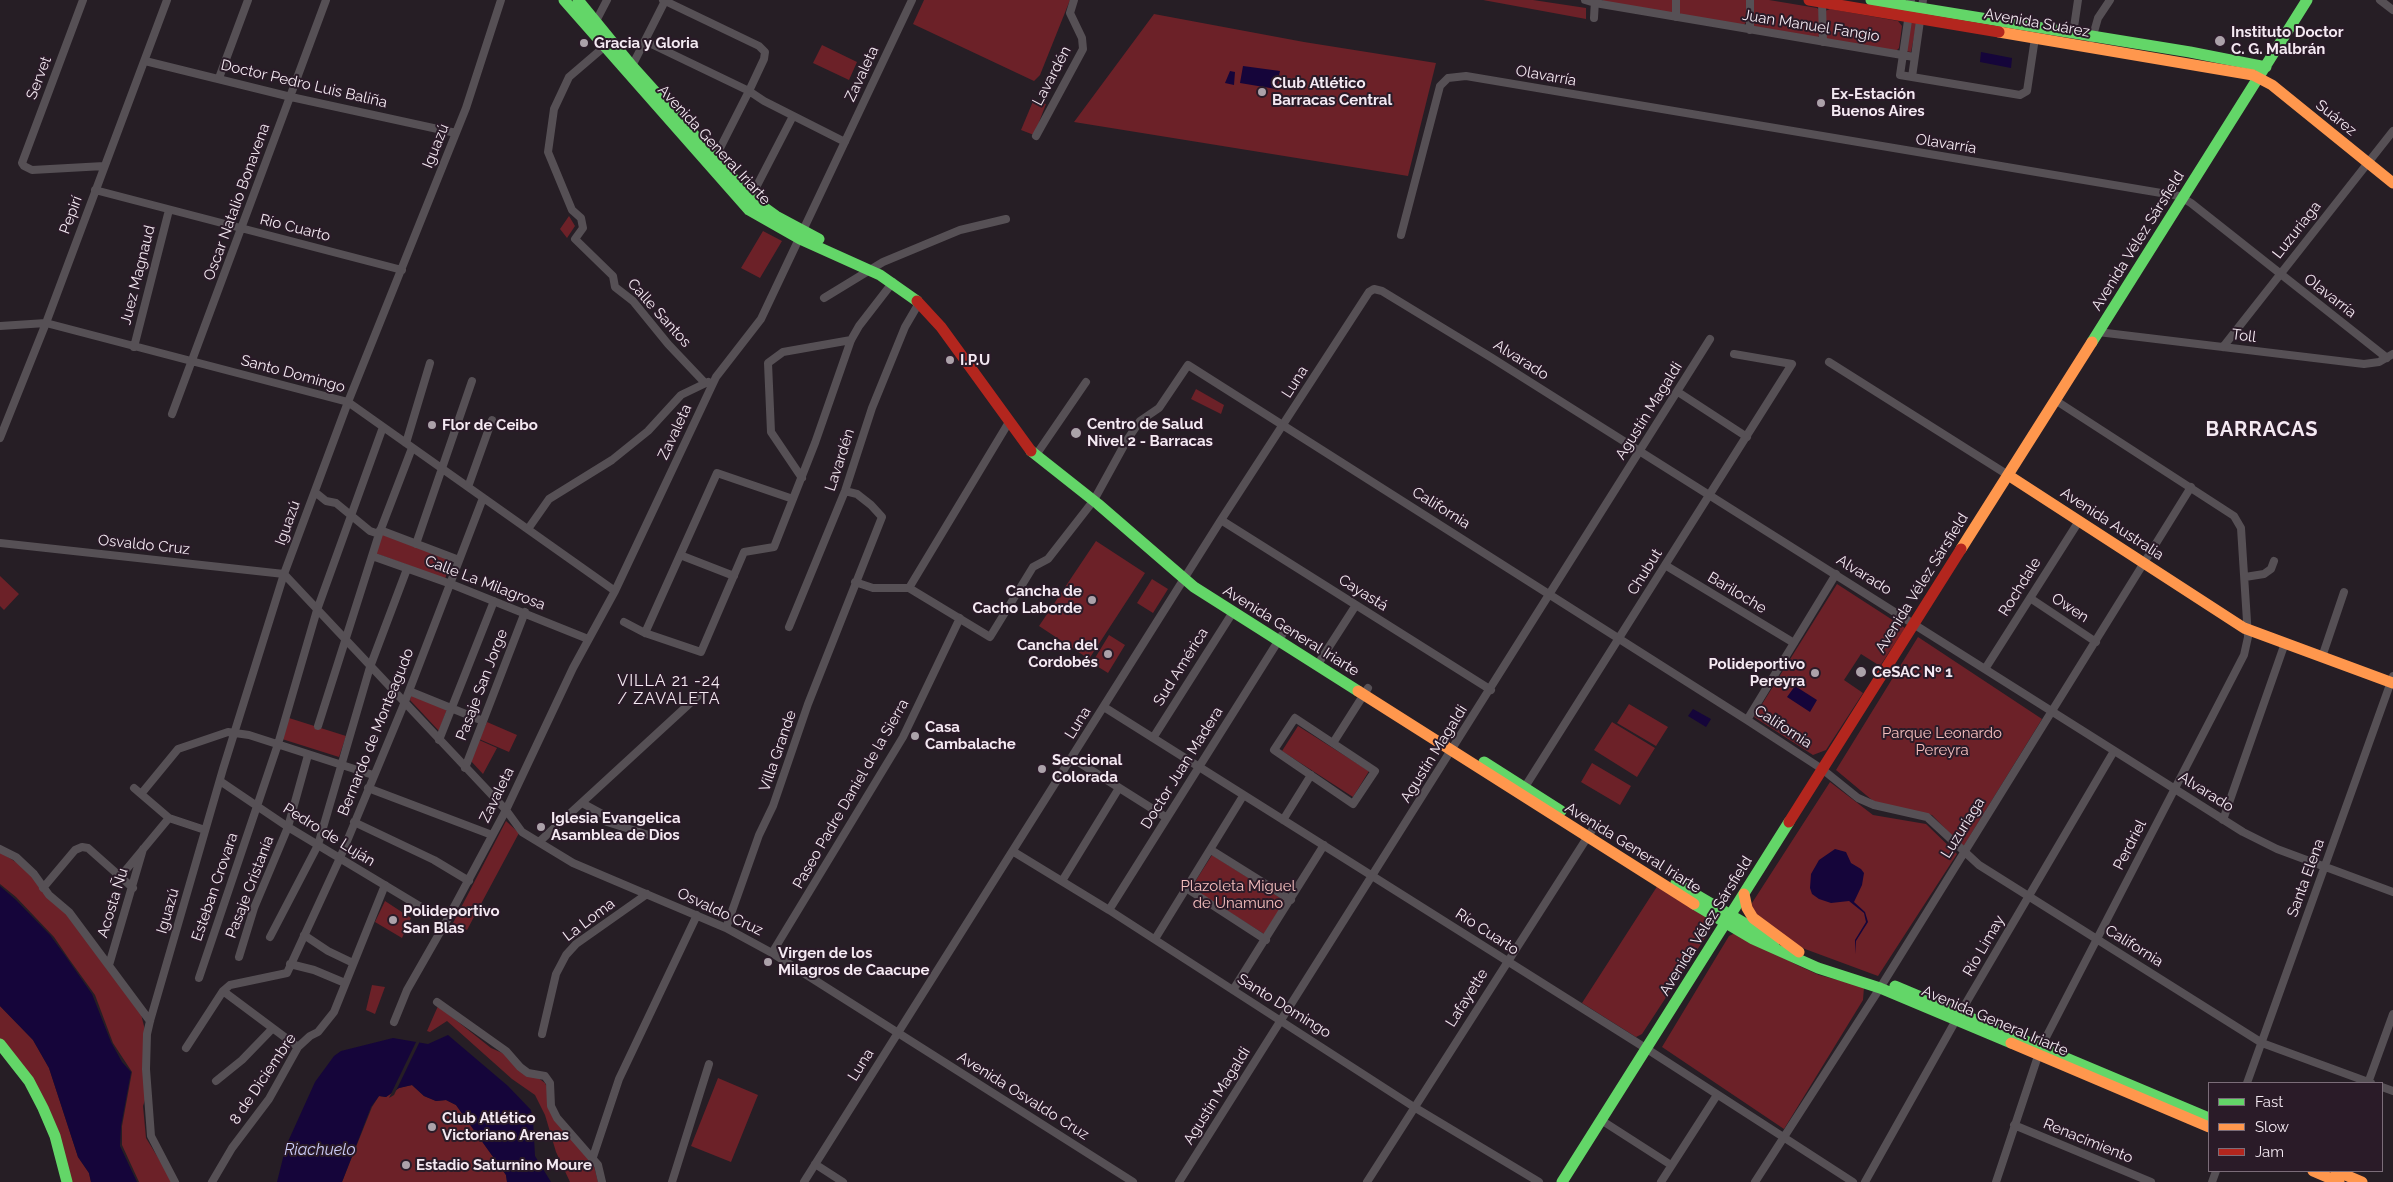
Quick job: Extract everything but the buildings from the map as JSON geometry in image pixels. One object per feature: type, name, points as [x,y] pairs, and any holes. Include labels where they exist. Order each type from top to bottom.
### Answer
[{"type":"main road","name":"Avenida General Iriarte","points":[[564,0],[593,26],[630,70],[770,223],[802,235],[897,279],[919,295],[936,315],[941,327]]},
{"type":"main road","name":"Avenida General Iriarte","points":[[578,0],[604,47],[630,70]]},
{"type":"main road","name":"Avenida Suárez","points":[[1809,0],[1922,9],[2073,34],[2092,42],[2242,72],[2260,78]]},
{"type":"main road","name":"Avenida Suárez","points":[[1871,0],[1909,8]]},
{"type":"main road","name":"Avenida Vélez Sársfield","points":[[1562,1182],[2260,78],[2307,0]]},
{"type":"main road","name":"Avenida Suárez","points":[[1922,9],[2035,38],[2092,42],[2266,67]]},
{"type":"main road","name":"Suárez","points":[[2260,78],[2393,182]]},
{"type":"main road","name":"Avenida General Iriarte","points":[[870,268],[893,282],[919,303],[941,327],[1009,422],[1036,455],[1094,500],[1194,586],[1233,612],[1320,661],[1728,920],[1753,939],[1807,964],[1882,985]]},
{"type":"main road","name":"Avenida Australia","points":[[2008,475],[2249,630],[2392,680]]},
{"type":"main road","name":"Avenida General Iriarte","points":[[1185,577],[1198,581],[1280,638]]},
{"type":"main road","points":[[1744,894],[1747,908],[1754,918],[1771,933],[1799,952]]},
{"type":"main road","name":"Avenida General Iriarte","points":[[1728,920],[1799,952],[2039,1051],[2208,1127]]},
{"type":"main road","points":[[0,1044],[29,1081],[43,1108],[55,1136],[68,1182]]},
{"type":"main road","name":"Avenida General Iriarte","points":[[2039,1051],[2208,1118]]},
{"type":"main road","points":[[2318,1172],[2362,1182]]},
{"type":"street","name":"Servet","points":[[82,0],[23,158],[24,166],[32,170],[104,166]]},
{"type":"street","name":"Pepirí","points":[[0,438],[46,323],[167,0]]},
{"type":"street","points":[[219,78],[248,0]]},
{"type":"street","name":"Oscar Natalio Bonavena","points":[[172,414],[326,0]]},
{"type":"street","name":"Iguazú","points":[[175,1182],[151,1136],[146,1069],[147,1034],[150,1021],[234,732],[284,574],[348,402],[456,132],[485,51],[500,0]]},
{"type":"street","points":[[593,26],[607,0]]},
{"type":"street","points":[[630,70],[664,0],[762,48],[765,56],[713,162]]},
{"type":"street","name":"Zavaleta","points":[[394,1022],[407,990],[469,881],[506,810],[588,639],[616,591],[716,377],[761,319],[912,0]]},
{"type":"street","name":"Lavardén","points":[[1036,136],[1082,49],[1082,38],[1070,13],[1074,0]]},
{"type":"street","name":"Juan Manuel Fangio","points":[[1586,0],[1914,57]]},
{"type":"street","points":[[1676,0],[1676,17]]},
{"type":"street","points":[[1750,0],[1750,30]]},
{"type":"street","points":[[2073,34],[2078,0]]},
{"type":"street","points":[[2092,42],[2098,18],[2110,0]]},
{"type":"street","points":[[2380,0],[2393,10]]},
{"type":"street","points":[[1594,18],[1595,2]]},
{"type":"street","points":[[1822,2],[1823,42]]},
{"type":"street","points":[[1909,8],[1900,74],[1912,77],[2020,95],[2027,91],[2035,38]]},
{"type":"street","points":[[1912,77],[1922,9]]},
{"type":"street","points":[[645,41],[749,91],[792,116],[846,142]]},
{"type":"street","name":"Calle Santos","points":[[604,47],[569,77],[554,108],[548,152],[572,210],[581,218],[583,228],[575,239],[613,276],[615,287],[633,301],[668,344],[705,383]]},
{"type":"street","name":"Doctor Pedro Luis Baliña","points":[[145,61],[291,97],[456,132]]},
{"type":"street","name":"Olavarría","points":[[1401,235],[1438,91],[1448,78],[1466,76],[2183,197],[2280,274],[2390,356]]},
{"type":"street","points":[[749,202],[792,116]]},
{"type":"street","name":"Luzuriaga","points":[[2223,347],[2393,131]]},
{"type":"street","name":"Río Cuarto","points":[[95,190],[402,270]]},
{"type":"street","name":"Juez Magnaud","points":[[134,347],[169,210]]},
{"type":"street","points":[[824,298],[870,268],[960,230],[1006,220]]},
{"type":"street","points":[[624,622],[645,633],[701,652],[744,552],[774,547],[802,478],[851,340],[859,326],[893,282]]},
{"type":"street","name":"Luna","points":[[804,1182],[1283,424],[1369,292],[1374,289],[1382,291]]},
{"type":"street","name":"Alvarado","points":[[1382,291],[1914,623],[2223,820],[2267,845],[2393,892]]},
{"type":"street","name":"Lavardén","points":[[789,627],[844,491],[872,408],[905,327],[919,303]]},
{"type":"street","name":"Santo Domingo","points":[[0,326],[46,323],[348,402],[616,591]]},
{"type":"street","name":"Toll","points":[[2098,332],[2364,364],[2390,356]]},
{"type":"street","name":"Agustín Magaldi","points":[[1179,1182],[1491,690],[1710,339]]},
{"type":"street","points":[[802,478],[771,432],[768,363],[783,352],[851,340]]},
{"type":"street","name":"Chubut","points":[[1523,791],[1792,364],[1734,354]]},
{"type":"street","name":"Avenida Australia","points":[[1829,362],[2008,475]]},
{"type":"street","points":[[318,726],[344,639],[409,445],[430,363]]},
{"type":"street","name":"California","points":[[1094,500],[1127,440],[1140,421],[1159,408],[1188,365],[1747,720],[1822,769],[1863,800],[1879,806],[1920,814],[1929,819],[1964,853],[2028,896],[2262,1043],[2366,1082]]},
{"type":"street","points":[[528,529],[549,499],[612,460],[648,431],[681,395],[716,377]]},
{"type":"street","points":[[416,544],[472,382]]},
{"type":"street","points":[[1036,455],[1086,382]]},
{"type":"street","points":[[1678,392],[1747,437]]},
{"type":"street","points":[[2055,400],[2191,487]]},
{"type":"street","points":[[468,487],[492,420]]},
{"type":"street","points":[[909,588],[1009,422]]},
{"type":"street","name":"Esteban Crovara","points":[[199,978],[278,744],[317,610],[383,427]]},
{"type":"street","points":[[645,633],[717,473],[793,499]]},
{"type":"street","name":"Luzuriaga","points":[[1755,1182],[1882,985],[2145,564],[2191,487]]},
{"type":"street","name":"Perdriel","points":[[1996,1182],[2039,1051],[2244,654],[2249,630],[2240,528],[2234,516],[2191,487]]},
{"type":"street","name":"Villa Grande","points":[[726,928],[855,582],[882,516],[856,494],[844,491]]},
{"type":"street","points":[[315,492],[351,514],[370,531],[416,544],[459,560]]},
{"type":"street","name":"Bernardo de Monteagudo","points":[[223,991],[230,985],[287,973],[340,858],[404,704],[483,498]]},
{"type":"street","points":[[855,582],[873,588],[909,588],[990,637],[1034,567],[1048,558],[1094,500]]},
{"type":"street","name":"Cayastá","points":[[1221,520],[1491,690]]},
{"type":"street","name":"Rochdale","points":[[1985,669],[2078,521]]},
{"type":"street","name":"Osvaldo Cruz","points":[[0,542],[284,574]]},
{"type":"street","points":[[680,555],[734,576]]},
{"type":"street","name":"Calle La Milagrosa","points":[[372,556],[525,612],[588,639]]},
{"type":"street","points":[[2245,577],[2264,574],[2274,561]]},
{"type":"street","name":"Bariloche","points":[[1665,565],[1794,643]]},
{"type":"street","points":[[270,937],[318,845],[370,668],[407,568]]},
{"type":"street","points":[[284,574],[370,668],[506,810]]},
{"type":"street","points":[[1747,720],[1836,574]]},
{"type":"street","points":[[2322,657],[2344,592]]},
{"type":"street","name":"Owen","points":[[2030,598],[2096,642]]},
{"type":"street","points":[[439,740],[494,601]]},
{"type":"street","points":[[1320,661],[1356,605]]},
{"type":"street","name":"Pasaje San Jorge","points":[[465,768],[525,612]]},
{"type":"street","name":"Sud América","points":[[1153,738],[1233,612]]},
{"type":"street","name":"Paseo Padre Daniel de la Sierra","points":[[772,952],[904,737],[960,618]]},
{"type":"street","name":"Doctor Juan Madera","points":[[1109,910],[1280,638]]},
{"type":"street","points":[[2223,820],[2285,643]]},
{"type":"street","name":"Santa Elena","points":[[2247,1082],[2392,680]]},
{"type":"street","points":[[409,691],[483,721]]},
{"type":"street","points":[[1332,743],[1366,691]]},
{"type":"street","points":[[539,842],[700,694]]},
{"type":"street","name":"Río Cuarto","points":[[1104,708],[1647,1049],[1853,1182]]},
{"type":"street","points":[[1295,718],[1375,771],[1353,804],[1311,775],[1274,750],[1295,718]]},
{"type":"street","points":[[205,830],[169,818],[138,791],[178,749],[228,732],[278,744],[373,775]]},
{"type":"street","name":"Río Limay","points":[[1865,1182],[2028,896],[2114,751]]},
{"type":"street","name":"Pasaje Cristanía","points":[[239,957],[254,908],[288,827],[308,755]]},
{"type":"street","points":[[1072,758],[1167,818]]},
{"type":"street","points":[[1283,820],[1311,775]]},
{"type":"street","name":"Pedro de Luján","points":[[220,781],[288,827],[426,910]]},
{"type":"street","points":[[368,788],[492,835]]},
{"type":"street","points":[[1062,881],[1119,788]]},
{"type":"street","points":[[1154,939],[1244,796]]},
{"type":"street","points":[[582,803],[606,816],[607,822],[652,836]]},
{"type":"street","name":"Osvaldo Cruz","points":[[506,810],[522,832],[573,862],[726,928],[772,952],[898,1034]]},
{"type":"street","name":"Acosta Ñu","points":[[120,877],[169,818]]},
{"type":"street","points":[[354,822],[434,860],[469,881]]},
{"type":"street","name":"Lafayette","points":[[1367,1182],[1589,833]]},
{"type":"street","points":[[1233,990],[1324,845]]},
{"type":"street","points":[[44,888],[75,850],[88,848],[133,888]]},
{"type":"street","points":[[0,849],[16,857],[34,874],[49,895],[69,912],[150,1021]]},
{"type":"street","name":"Acosta Ñu","points":[[109,965],[143,849]]},
{"type":"street","points":[[1211,850],[1290,900]]},
{"type":"street","name":"Santo Domingo","points":[[1014,852],[1109,910],[1414,1107],[1539,1182]]},
{"type":"street","name":"8 de Diciembre","points":[[212,1182],[232,1148],[269,1099],[298,1047],[310,1036],[318,1032],[330,1018],[385,885]]},
{"type":"street","points":[[1186,888],[1266,940]]},
{"type":"street","name":"La Loma","points":[[542,1034],[556,974],[566,955],[576,944],[647,894]]},
{"type":"street","points":[[593,1157],[619,1079],[697,915]]},
{"type":"street","points":[[304,935],[328,951],[353,963]]},
{"type":"street","points":[[290,964],[314,970],[345,983]]},
{"type":"street","points":[[186,1048],[223,991],[298,1047]]},
{"type":"street","points":[[437,1002],[506,1051],[528,1073],[545,1076],[550,1083],[551,1106],[557,1118],[593,1157],[598,1165],[602,1182]]},
{"type":"street","points":[[2369,1082],[2393,1014]]},
{"type":"street","points":[[216,1081],[242,1060],[272,1029]]},
{"type":"street","name":"Avenida Osvaldo Cruz","points":[[898,1034],[1133,1182]]},
{"type":"street","points":[[672,1182],[709,1064]]},
{"type":"street","points":[[1661,1182],[1717,1095]]},
{"type":"street","points":[[1601,1120],[1671,1166]]},
{"type":"street","name":"Renacimiento","points":[[2014,1125],[2151,1182]]},
{"type":"street","points":[[815,1164],[843,1182]]},
{"type":"green space","points":[[924,0],[1070,0],[1040,75],[1034,81],[913,24]]},
{"type":"green space","points":[[1483,0],[1533,0],[1586,8],[1586,19]]},
{"type":"green space","points":[[1602,0],[1673,0],[1673,11],[1672,13]]},
{"type":"green space","points":[[1678,0],[1746,0],[1747,21],[1743,26],[1687,18],[1679,13]]},
{"type":"green space","points":[[1754,0],[1769,0],[1817,8],[1819,10],[1819,36],[1817,38],[1752,26]]},
{"type":"green space","points":[[1830,9],[1898,21],[1902,26],[1899,48],[1896,51],[1828,40],[1825,37],[1825,11]]},
{"type":"green space","name":"Club Atlético Barracas Central","points":[[1154,14],[1304,42],[1436,63],[1408,176],[1074,122]]},
{"type":"green space","points":[[1911,21],[1917,22],[1911,52],[1905,51]]},
{"type":"green space","points":[[822,45],[857,62],[849,80],[813,63]]},
{"type":"green space","points":[[1034,99],[1046,104],[1034,135],[1021,130]]},
{"type":"green space","points":[[569,216],[575,226],[567,238],[560,229]]},
{"type":"green space","points":[[763,231],[782,241],[760,278],[741,268]]},
{"type":"green space","points":[[1196,389],[1224,405],[1221,414],[1191,399]]},
{"type":"green space","points":[[382,533],[452,560],[445,579],[375,553]]},
{"type":"green space","name":"Cancha de Cacho Laborde","points":[[1096,541],[1145,573],[1089,659],[1039,626]]},
{"type":"green space","points":[[0,576],[19,594],[4,610],[0,606]]},
{"type":"green space","points":[[1152,579],[1168,589],[1153,613],[1137,603]]},
{"type":"green space","name":"Polideportivo Pereyra","points":[[1837,584],[1905,628],[1880,666],[1861,654],[1844,680],[1863,693],[1826,750],[1813,755],[1754,717]]},
{"type":"green space","name":"Cancha del Cordobés","points":[[1109,635],[1125,645],[1108,673],[1092,663]]},
{"type":"green space","name":"Parque Leonardo Pereyra","points":[[1918,637],[2042,719],[1963,847],[1932,815],[1878,805],[1836,770]]},
{"type":"green space","points":[[412,693],[447,709],[439,731],[410,700]]},
{"type":"green space","points":[[1629,704],[1668,727],[1656,746],[1617,723]]},
{"type":"green space","points":[[289,718],[346,736],[339,757],[282,739]]},
{"type":"green space","points":[[487,722],[517,735],[509,752],[479,739]]},
{"type":"green space","points":[[1612,722],[1655,748],[1637,777],[1594,750]]},
{"type":"green space","points":[[1298,726],[1369,771],[1353,797],[1282,751]]},
{"type":"green space","points":[[479,740],[497,748],[483,774],[470,760]]},
{"type":"green space","points":[[1592,763],[1631,786],[1620,805],[1581,782]]},
{"type":"green space","points":[[1830,782],[1873,815],[1926,824],[1957,854],[1878,976],[1805,949],[1778,935],[1771,931],[1751,908],[1752,903]]},
{"type":"green space","points":[[506,821],[519,833],[467,930],[453,923]]},
{"type":"green space","points":[[0,852],[22,866],[69,916],[141,1014],[145,1030],[145,1100],[143,1106],[146,1138],[173,1182],[139,1182],[122,1145],[122,1126],[132,1072],[113,1043],[95,995],[54,937],[16,897],[0,884]]},
{"type":"green space","name":"Plazoleta Miguel de Unamuno","points":[[1212,855],[1285,901],[1264,934],[1191,888]]},
{"type":"green space","points":[[1658,885],[1716,921],[1642,1034],[1636,1037],[1582,1003]]},
{"type":"green space","name":"Polideportivo San Blas","points":[[385,901],[411,918],[402,938],[375,922]]},
{"type":"green space","points":[[1735,933],[1819,975],[1864,987],[1863,1000],[1784,1129],[1662,1047],[1729,936]]},
{"type":"green space","points":[[372,985],[385,987],[375,1014],[366,1010]]},
{"type":"green space","points":[[0,1006],[33,1040],[49,1068],[78,1157],[89,1173],[91,1182],[70,1182],[57,1135],[0,1040]]},
{"type":"green space","points":[[438,1006],[491,1048],[507,1055],[545,1083],[548,1089],[547,1106],[594,1166],[598,1182],[570,1182],[556,1152],[545,1115],[535,1095],[512,1079],[447,1021],[430,1032],[427,1031]]},
{"type":"green space","points":[[718,1078],[758,1095],[731,1162],[691,1146]]},
{"type":"green space","name":"Club Atlético Victoriano Arenas","points":[[412,1085],[424,1096],[436,1101],[446,1100],[456,1105],[506,1175],[507,1182],[342,1182],[372,1107],[379,1096],[386,1097],[399,1088]]},
{"type":"water","points":[[1981,52],[2012,58],[2011,68],[1980,62]]},
{"type":"water","points":[[1243,66],[1280,71],[1276,89],[1240,83]]},
{"type":"water","points":[[1230,71],[1235,72],[1234,85],[1225,83]]},
{"type":"water","points":[[1795,686],[1817,700],[1810,712],[1787,697]]},
{"type":"water","points":[[1693,709],[1711,719],[1706,727],[1688,716]]},
{"type":"water","points":[[1835,849],[1846,852],[1851,863],[1864,873],[1862,885],[1854,902],[1865,912],[1868,922],[1856,941],[1855,954],[1855,940],[1866,922],[1864,913],[1849,901],[1831,903],[1819,899],[1812,894],[1810,888],[1811,874],[1819,860]]},
{"type":"water","points":[[0,886],[50,935],[64,954],[92,994],[111,1042],[122,1062],[131,1072],[121,1126],[120,1146],[137,1182],[91,1182],[89,1173],[78,1157],[49,1068],[33,1040],[0,1006]]},
{"type":"water","name":"Riachuelo","points":[[448,1035],[508,1086],[531,1110],[535,1156],[551,1182],[507,1182],[506,1175],[456,1105],[446,1100],[436,1101],[424,1096],[412,1085],[399,1088],[386,1097],[379,1096],[371,1107],[342,1182],[277,1182],[286,1146],[315,1082],[334,1056],[341,1051],[393,1038],[428,1044]]},
{"type":"pier","points":[[417,1040],[420,1041],[394,1095],[389,1098]]},
{"type":"traffic: fast","points":[[564,0],[749,210],[800,239],[880,275],[917,301]]},
{"type":"traffic: fast","points":[[578,0],[632,66],[751,198],[776,216],[819,239]]},
{"type":"traffic: fast","points":[[1871,0],[2190,52],[2266,67]]},
{"type":"traffic: fast","points":[[2092,342],[2307,0]]},
{"type":"traffic: fast","points":[[1031,451],[1098,504],[1194,587],[1358,691]]},
{"type":"traffic: fast","points":[[1484,762],[1561,811]]},
{"type":"traffic: fast","points":[[1562,1182],[1789,822]]},
{"type":"traffic: fast","points":[[1676,883],[1775,941]]},
{"type":"traffic: fast","points":[[1694,904],[1753,939],[1818,968],[1880,988],[2011,1043]]},
{"type":"traffic: fast","points":[[1895,986],[2208,1118]]},
{"type":"traffic: fast","points":[[0,1044],[29,1081],[43,1108],[55,1136],[67,1182]]},
{"type":"traffic: slow","points":[[1999,32],[2253,75],[2272,85],[2393,183]]},
{"type":"traffic: slow","points":[[1961,549],[2092,342]]},
{"type":"traffic: slow","points":[[2008,475],[2244,628],[2393,683]]},
{"type":"traffic: slow","points":[[1358,691],[1694,904]]},
{"type":"traffic: slow","points":[[1744,894],[1747,908],[1753,918],[1799,952]]},
{"type":"traffic: slow","points":[[2011,1043],[2208,1127]]},
{"type":"traffic: slow","points":[[2315,1172],[2339,1182]]},
{"type":"traffic: slow","points":[[2338,1172],[2362,1182]]},
{"type":"traffic: jam","points":[[1809,0],[1999,32]]},
{"type":"traffic: jam","points":[[917,301],[941,327],[1031,451]]},
{"type":"traffic: jam","points":[[1789,822],[1961,549]]},
{"type":"place","name":"Instituto Doctor C. G. Malbrán","points":[[2220,41]]},
{"type":"place","name":"Gracia y Gloria","points":[[584,43]]},
{"type":"place","name":"Club Atlético Barracas Central","points":[[1262,92]]},
{"type":"place","name":"Ex-Estación Buenos Aires","points":[[1821,103]]},
{"type":"place","name":"I.P.U","points":[[950,360]]},
{"type":"place","name":"Flor de Ceibo","points":[[432,425]]},
{"type":"place","name":"Centro de Salud Nivel 2 - Barracas","points":[[1076,433]]},
{"type":"place","name":"Cancha de Cacho Laborde","points":[[1092,600]]},
{"type":"place","name":"Cancha del Cordobés","points":[[1108,654]]},
{"type":"place","name":"CeSAC Nº 1","points":[[1861,672]]},
{"type":"place","name":"Polideportivo Pereyra","points":[[1815,673]]},
{"type":"place","name":"Casa Cambalache","points":[[915,736]]},
{"type":"place","name":"Seccional Colorada","points":[[1042,769]]},
{"type":"place","name":"Iglesia Evangelica Asamblea de Dios","points":[[541,827]]},
{"type":"place","name":"Polideportivo San Blas","points":[[393,920]]},
{"type":"place","name":"Virgen de los Milagros de Caacupe","points":[[768,962]]},
{"type":"place","name":"Club Atlético Victoriano Arenas","points":[[432,1127]]},
{"type":"place","name":"Estadio Saturnino Moure","points":[[406,1165]]},
{"type":"district","name":"BARRACAS","points":[[2262,430]]},
{"type":"district","name":"VILLA 21 -24 / ZAVALETA","points":[[669,690]]}]
